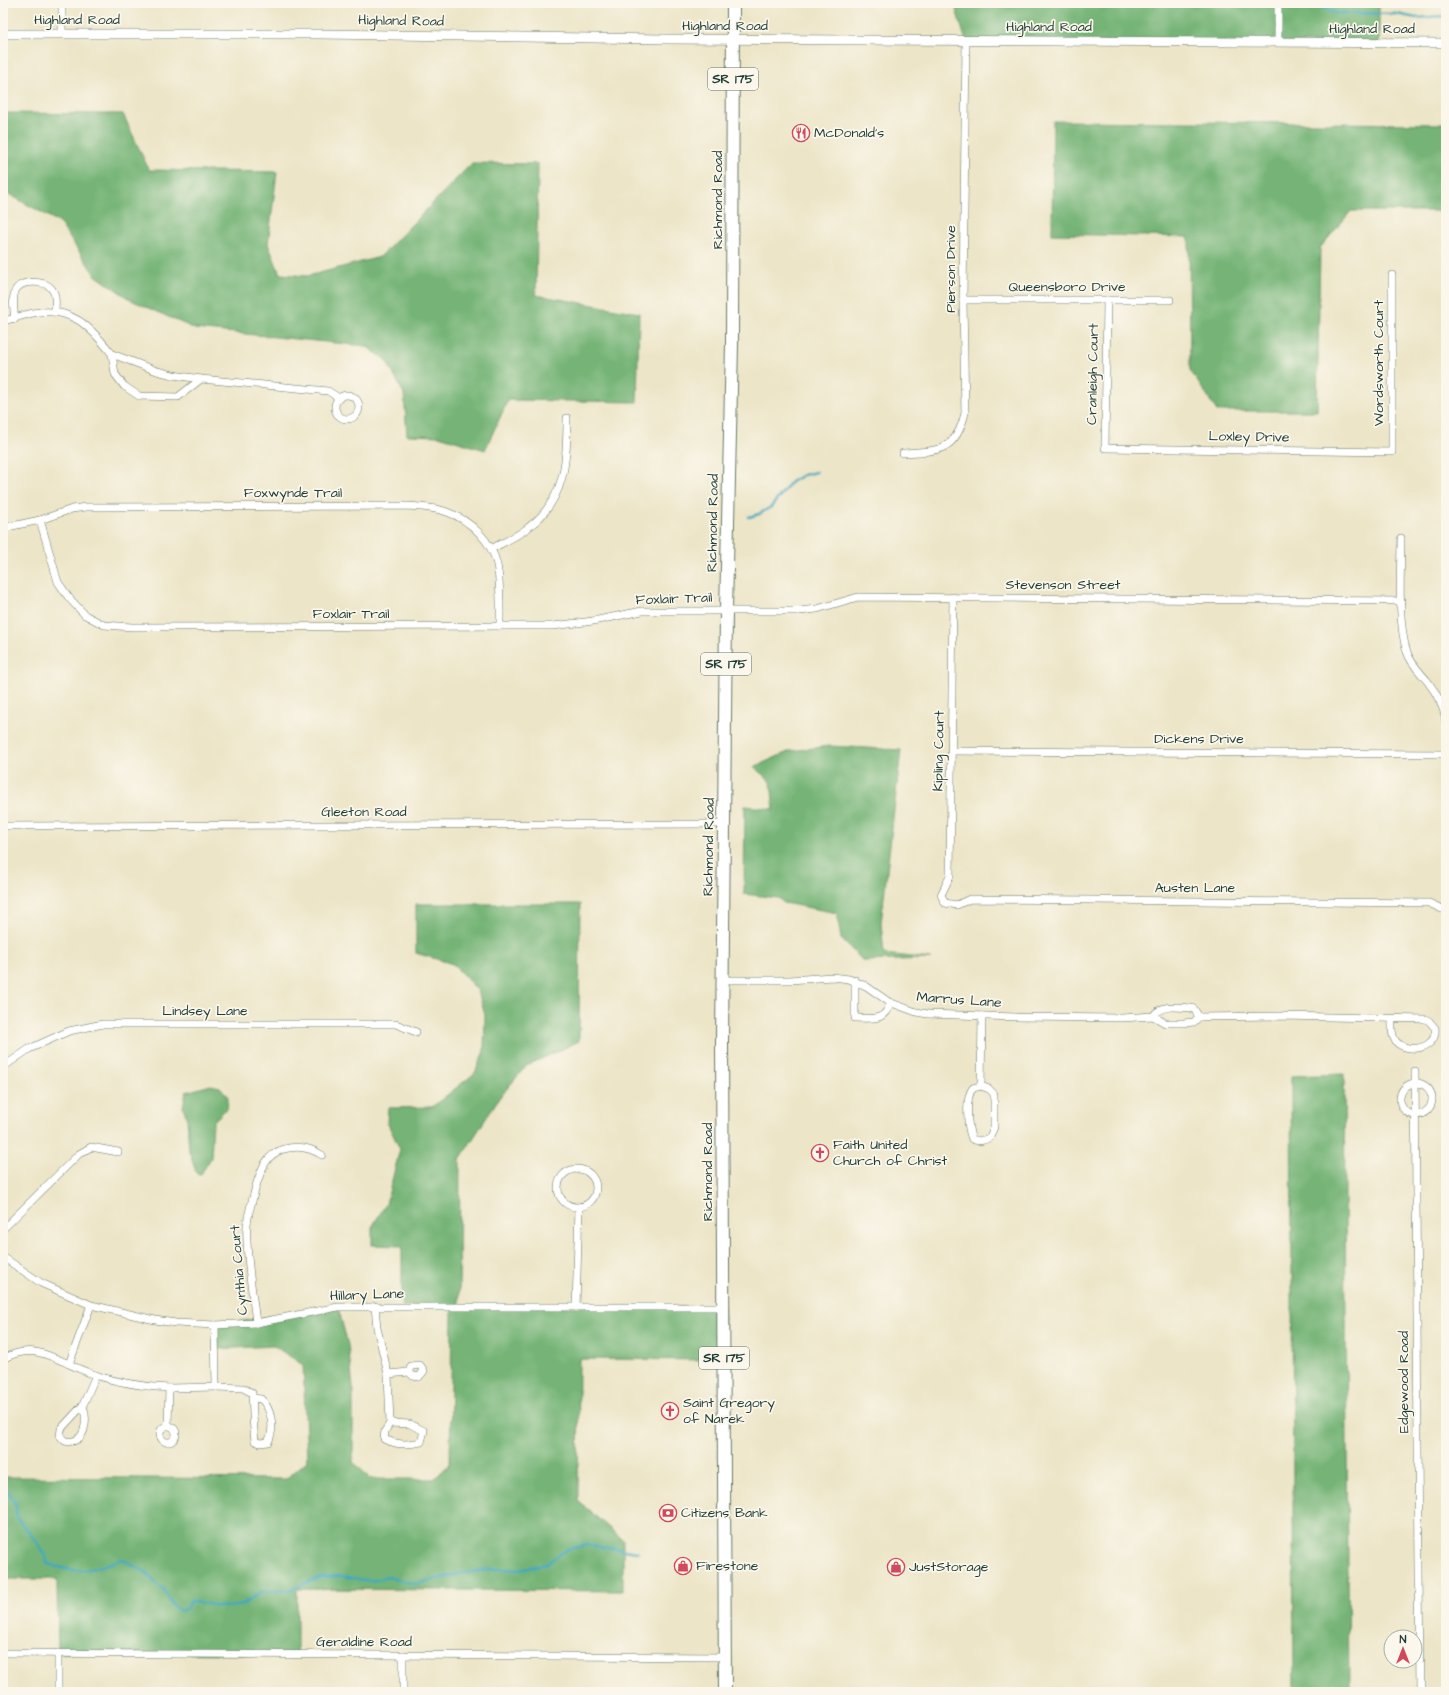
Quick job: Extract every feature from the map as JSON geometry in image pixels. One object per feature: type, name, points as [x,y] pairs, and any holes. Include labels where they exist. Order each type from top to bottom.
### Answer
[{"type":"main road","name":"Richmond Road","points":[[725,1692],[722,1083],[726,611],[732,336],[733,3]]},
{"type":"street","points":[[62,3],[62,34]]},
{"type":"street","points":[[1278,3],[1278,42]]},
{"type":"street","name":"Highland Road","points":[[3,34],[320,34],[733,40],[1446,43]]},
{"type":"street","name":"Pierson Drive","points":[[903,453],[929,452],[942,448],[951,443],[962,428],[965,413],[963,300],[966,41]]},
{"type":"street","name":"Wordsworth Court","points":[[1392,275],[1392,452]]},
{"type":"street","points":[[15,319],[14,294],[16,289],[26,283],[44,284],[53,290],[55,296],[55,312]]},
{"type":"street","name":"Queensboro Drive","points":[[963,300],[1170,300]]},
{"type":"street","name":"Cranleigh Court","points":[[1106,448],[1107,300]]},
{"type":"street","points":[[3,321],[31,314],[55,312],[77,320],[89,327],[112,354],[157,372],[201,379],[328,391],[340,398]]},
{"type":"street","points":[[112,354],[115,374],[124,386],[139,396],[178,397],[201,379]]},
{"type":"street","points":[[491,549],[529,527],[541,516],[554,498],[561,482],[566,461],[567,418]]},
{"type":"street","name":"Loxley Drive","points":[[1106,448],[1392,452]]},
{"type":"street","name":"Foxwynde Trail","points":[[3,528],[40,520],[72,509],[86,507],[421,507],[447,512],[461,519],[481,534],[491,549],[497,563],[500,579],[500,626]]},
{"type":"street","name":"Foxlair Trail","points":[[40,520],[58,582],[69,598],[85,615],[104,625],[132,627],[553,626],[593,621],[642,611],[726,611]]},
{"type":"street","points":[[1401,538],[1401,601],[1403,634],[1407,652],[1415,669],[1428,682],[1440,704],[1446,724]]},
{"type":"street","name":"Stevenson Street","points":[[726,611],[800,611],[817,609],[858,597],[1401,601]]},
{"type":"street","name":"Kipling Court","points":[[945,903],[941,895],[950,876],[953,597]]},
{"type":"street","name":"Dickens Drive","points":[[952,751],[1446,754]]},
{"type":"street","name":"Gleeton Road","points":[[3,826],[725,824]]},
{"type":"street","name":"Austen Lane","points":[[945,903],[958,905],[970,899],[1428,903],[1442,909],[1446,909]]},
{"type":"street","name":"Marrus Lane","points":[[723,980],[790,980],[832,977],[855,980],[891,1003],[916,1012],[928,1014],[1107,1018],[1153,1016],[1160,1022],[1172,1023],[1194,1022],[1199,1017],[1194,1010],[1190,1008],[1164,1007],[1158,1010],[1153,1016]]},
{"type":"street","points":[[855,980],[855,1018],[876,1018],[882,1016],[886,1013],[891,1003]]},
{"type":"street","points":[[981,1086],[982,1016]]},
{"type":"street","points":[[1199,1017],[1282,1016],[1425,1019],[1435,1028],[1434,1038],[1426,1047],[1404,1047],[1398,1044],[1394,1039],[1392,1019]]},
{"type":"street","name":"Lindsey Lane","points":[[3,1067],[29,1049],[69,1031],[103,1024],[396,1024],[416,1032]]},
{"type":"street","name":"Edgewood Road","points":[[1415,1071],[1420,1692]]},
{"type":"street","points":[[1415,1082],[1427,1087],[1432,1098],[1432,1103],[1428,1110],[1416,1115],[1404,1110],[1401,1106],[1400,1098],[1404,1088],[1415,1082]]},
{"type":"street","points":[[981,1086],[989,1089],[994,1094],[994,1127],[990,1137],[982,1141],[976,1141],[972,1139],[968,1130],[968,1096],[973,1088],[981,1086]]},
{"type":"street","points":[[3,1229],[79,1154],[91,1147],[118,1152]]},
{"type":"street","name":"Cynthia Court","points":[[256,1323],[247,1230],[248,1215],[262,1167],[273,1155],[288,1148],[306,1148],[322,1155]]},
{"type":"street","points":[[575,1170],[582,1170],[588,1173],[596,1186],[592,1199],[579,1207],[565,1203],[560,1197],[558,1190],[559,1183],[563,1176],[568,1172],[575,1170]]},
{"type":"street","points":[[576,1308],[579,1207]]},
{"type":"street","name":"Hillary Lane","points":[[3,1257],[41,1283],[91,1305],[155,1320],[215,1325],[256,1323],[338,1307],[724,1307]]},
{"type":"street","points":[[69,1364],[91,1305]]},
{"type":"street","points":[[375,1306],[377,1328],[388,1374],[390,1423],[384,1431],[384,1439],[406,1445],[421,1442],[424,1431],[410,1424],[390,1423]]},
{"type":"street","points":[[215,1325],[216,1387]]},
{"type":"street","points":[[3,1359],[19,1353],[30,1351],[45,1353],[96,1375],[126,1384],[169,1388],[243,1388],[252,1393],[252,1398],[255,1441],[260,1443],[268,1442],[271,1434],[271,1417],[269,1410],[261,1399],[252,1398]]},
{"type":"street","points":[[388,1374],[409,1372]]},
{"type":"street","points":[[83,1405],[85,1417],[83,1432],[78,1440],[74,1442],[65,1441],[60,1436],[61,1429],[83,1405],[96,1375]]},
{"type":"street","points":[[168,1425],[169,1388]]},
{"type":"street","name":"Geraldine Road","points":[[3,1653],[725,1656]]},
{"type":"street","points":[[58,1653],[58,1692]]},
{"type":"street","points":[[403,1655],[403,1692]]},
{"type":"green space","points":[[954,3],[1379,3],[1379,43],[966,41]]},
{"type":"green space","points":[[3,113],[123,114],[149,170],[277,172],[268,244],[280,274],[308,276],[380,257],[472,163],[538,164],[536,295],[639,313],[637,402],[508,400],[485,450],[439,436],[407,435],[404,394],[386,360],[366,346],[195,329],[131,300],[95,275],[59,222],[3,191]]},
{"type":"green space","points":[[1053,121],[1446,124],[1446,211],[1351,211],[1320,248],[1317,411],[1217,411],[1190,370],[1189,237],[1052,234]]},
{"type":"green space","points":[[830,746],[901,750],[881,923],[884,954],[931,959],[863,961],[841,939],[837,913],[784,903],[778,898],[744,894],[745,806],[774,809],[771,782],[754,767],[790,751]]},
{"type":"green space","points":[[416,904],[580,904],[579,1041],[526,1066],[499,1098],[460,1159],[459,1306],[724,1307],[724,1360],[579,1359],[578,1501],[623,1540],[623,1591],[297,1589],[297,1654],[58,1653],[57,1579],[3,1579],[3,1477],[286,1479],[307,1461],[303,1365],[274,1346],[215,1349],[215,1325],[338,1307],[348,1345],[353,1387],[353,1462],[371,1479],[434,1479],[450,1464],[452,1307],[402,1306],[402,1246],[372,1245],[372,1227],[386,1204],[400,1149],[387,1122],[388,1108],[432,1107],[475,1073],[484,1051],[485,1015],[478,991],[453,964],[416,953]]},
{"type":"green space","points":[[1344,1074],[1349,1692],[1294,1692],[1291,1076]]},
{"type":"green space","points":[[211,1085],[220,1087],[228,1097],[227,1108],[213,1122],[211,1158],[201,1174],[198,1175],[189,1151],[187,1118],[183,1107],[186,1092]]},
{"type":"waterway","points":[[1311,3],[1335,13],[1397,14],[1416,18],[1443,16]]},
{"type":"waterway","points":[[749,517],[759,514],[771,507],[791,482],[803,475],[816,472]]},
{"type":"waterway","points":[[7,1489],[16,1505],[17,1517],[42,1550],[47,1563],[68,1569],[85,1570],[93,1569],[122,1559],[147,1573],[156,1584],[163,1589],[174,1607],[181,1611],[187,1608],[190,1601],[226,1607],[234,1606],[242,1604],[260,1592],[290,1590],[320,1577],[341,1576],[371,1581],[388,1577],[415,1584],[463,1573],[497,1569],[521,1570],[547,1563],[568,1549],[587,1545],[638,1552]]},
{"type":"place","name":"McDonald's","points":[[801,133]]},
{"type":"place","name":"Faith United Church of Christ","points":[[820,1153]]},
{"type":"place","name":"Saint Gregory of Narek","points":[[670,1411]]},
{"type":"place","name":"Citizens Bank","points":[[668,1513]]},
{"type":"place","name":"Firestone","points":[[683,1566]]},
{"type":"place","name":"JustStorage","points":[[896,1567]]}]
